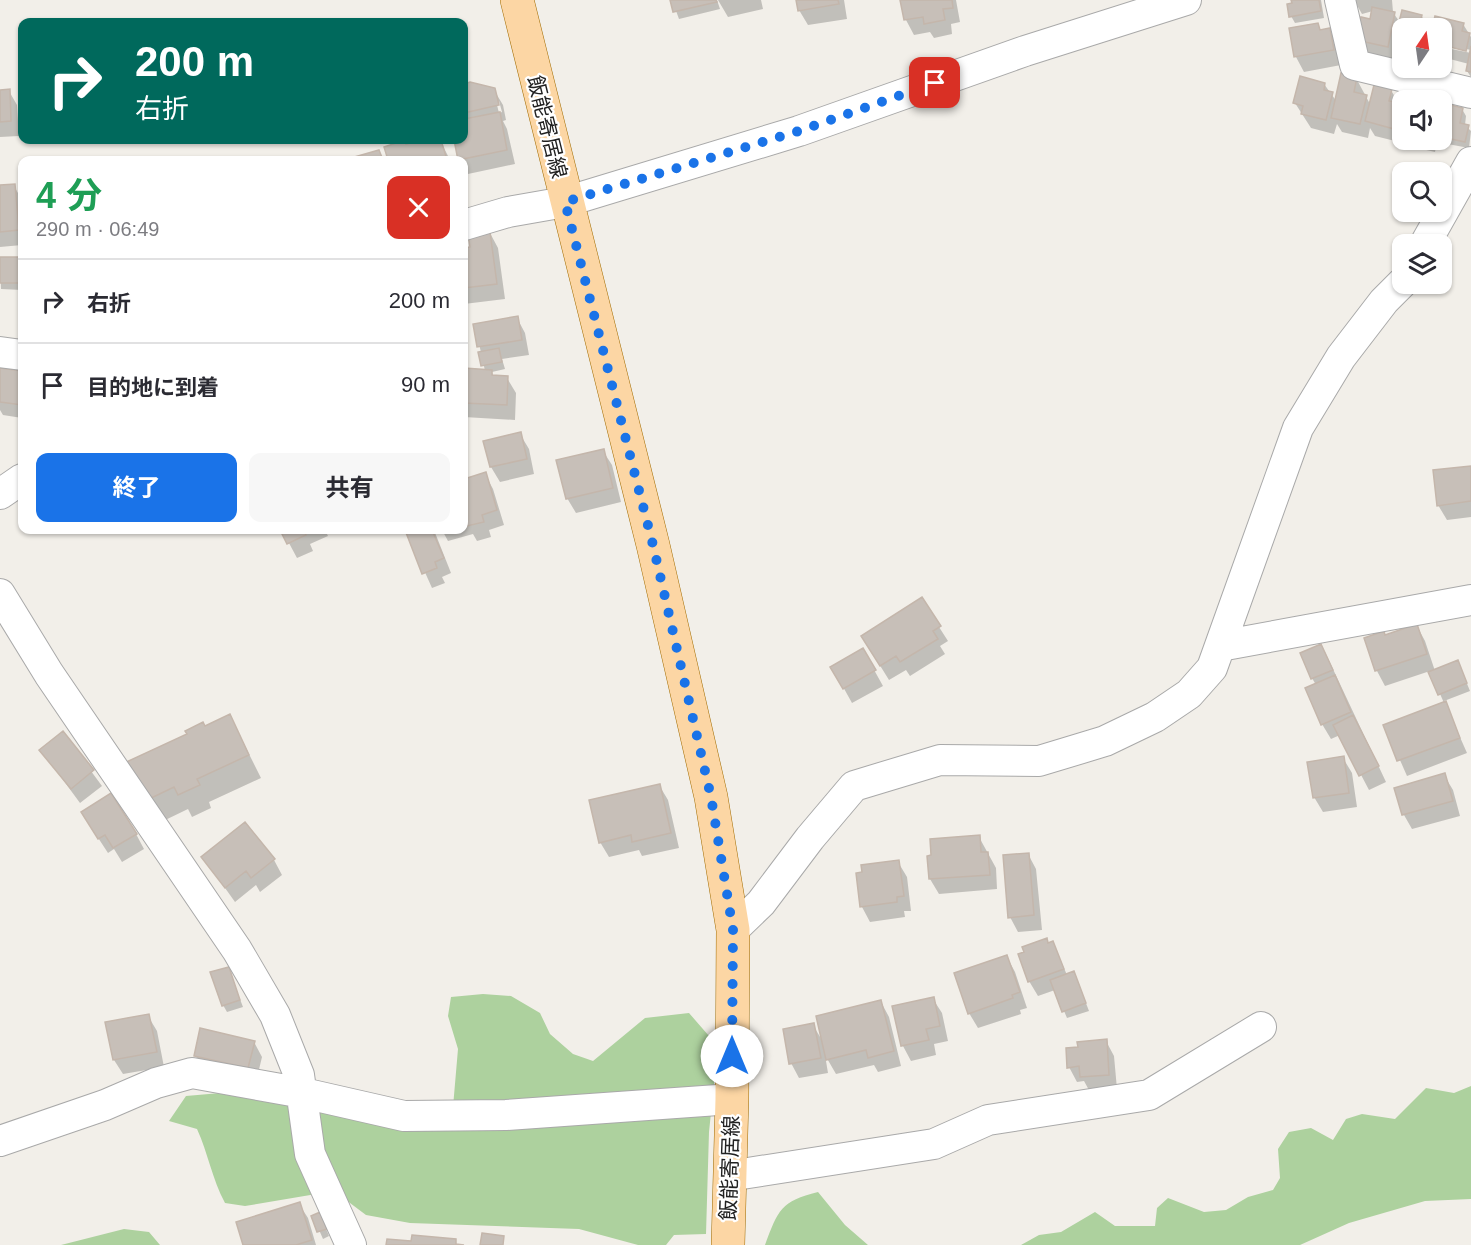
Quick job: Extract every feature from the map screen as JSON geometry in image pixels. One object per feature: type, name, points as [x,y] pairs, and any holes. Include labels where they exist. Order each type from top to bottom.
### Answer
[{"type":"main road","name":"飯能寄居線","points":[[516,0],[686,683],[711,797],[733,930],[728,1245]]},
{"type":"street","points":[[468,224],[508,212],[565,202],[799,131],[1025,51],[1186,0]]},
{"type":"street","points":[[1340,0],[1355,65],[1471,93]]},
{"type":"street","points":[[1431,234],[1471,162]]},
{"type":"street","points":[[733,930],[761,903],[810,838],[854,786],[940,760],[1038,761],[1105,741],[1155,717],[1189,694],[1212,668],[1298,429],[1341,357],[1392,293]]},
{"type":"street","points":[[0,352],[18,354]]},
{"type":"street","points":[[0,494],[18,482]]},
{"type":"street","points":[[0,594],[49,674],[237,950],[274,1015],[303,1093],[310,1154],[351,1245]]},
{"type":"street","points":[[1220,646],[1471,600]]},
{"type":"street","points":[[729,1176],[934,1144],[988,1120],[1149,1095],[1261,1028]]},
{"type":"street","points":[[0,1141],[105,1105],[156,1083],[192,1073],[303,1093],[404,1116],[506,1115],[732,1099]]},
{"type":"green space","points":[[483,994],[511,996],[540,1013],[550,1034],[573,1054],[593,1061],[645,1018],[689,1013],[709,1036],[715,1074],[709,1132],[706,1234],[674,1235],[666,1245],[638,1245],[579,1229],[410,1223],[366,1215],[334,1191],[245,1206],[225,1203],[197,1129],[169,1121],[186,1096],[232,1092],[453,1107],[458,1049],[448,1016],[451,997]]},
{"type":"green space","points":[[1471,1086],[1471,1199],[1425,1201],[1349,1223],[1300,1245],[1021,1245],[1039,1235],[1061,1232],[1095,1212],[1115,1226],[1155,1226],[1157,1208],[1168,1198],[1204,1212],[1226,1210],[1248,1197],[1273,1190],[1280,1178],[1278,1149],[1289,1132],[1311,1128],[1333,1140],[1346,1119],[1362,1114],[1395,1119],[1426,1088],[1454,1093]]},
{"type":"green space","points":[[818,1192],[845,1225],[868,1245],[765,1245],[778,1215],[788,1203]]},
{"type":"green space","points":[[124,1229],[149,1232],[160,1245],[61,1245]]},
{"type":"building","points":[[670,0],[716,0],[717,2],[673,12]]},
{"type":"building","points":[[796,0],[838,0],[839,4],[798,11]]},
{"type":"building","points":[[900,0],[952,0],[953,8],[943,9],[945,20],[924,24],[923,17],[904,20]]},
{"type":"building","points":[[1291,0],[1319,0],[1321,11],[1289,17],[1287,4],[1292,3]]},
{"type":"building","points":[[1372,7],[1395,12],[1388,47],[1356,40],[1361,17],[1370,19]]},
{"type":"building","points":[[1402,10],[1422,15],[1421,18],[1400,18]]},
{"type":"building","points":[[1452,20],[1464,23],[1462,31],[1470,33],[1466,51],[1452,48]]},
{"type":"building","points":[[1318,23],[1320,30],[1330,28],[1334,50],[1294,57],[1289,28]]},
{"type":"building","points":[[1471,46],[1471,72],[1466,71]]},
{"type":"building","points":[[1341,73],[1357,77],[1354,92],[1367,95],[1360,124],[1331,118]]},
{"type":"building","points":[[1300,76],[1325,83],[1324,90],[1333,92],[1326,120],[1301,114],[1303,106],[1293,103]]},
{"type":"building","points":[[468,83],[495,88],[499,105],[468,112]]},
{"type":"building","points":[[1374,85],[1392,89],[1389,101],[1392,102],[1392,128],[1365,121]]},
{"type":"building","points":[[10,89],[11,121],[0,122],[0,90]]},
{"type":"building","points":[[1452,105],[1463,108],[1460,123],[1469,125],[1465,142],[1452,139]]},
{"type":"building","points":[[500,112],[507,150],[468,158],[468,156],[457,156],[455,144],[468,144],[468,118]]},
{"type":"building","points":[[393,144],[442,144],[446,156],[387,156],[384,147]]},
{"type":"building","points":[[379,150],[381,156],[358,156]]},
{"type":"building","points":[[15,184],[18,230],[0,232],[0,185]]},
{"type":"building","points":[[490,232],[497,284],[468,288],[468,247],[470,247],[468,234]]},
{"type":"building","points":[[0,257],[18,257],[18,283],[0,283]]},
{"type":"building","points":[[518,316],[522,340],[477,347],[473,324]]},
{"type":"building","points":[[499,348],[502,362],[481,366],[478,352]]},
{"type":"building","points":[[0,368],[18,370],[18,404],[0,402]]},
{"type":"building","points":[[468,368],[492,370],[492,375],[508,376],[507,405],[468,403]]},
{"type":"building","points":[[521,432],[527,459],[490,467],[483,441]]},
{"type":"building","points":[[604,449],[613,488],[566,499],[556,460]]},
{"type":"building","points":[[1471,466],[1471,501],[1437,506],[1433,470]]},
{"type":"building","points":[[486,472],[497,510],[482,515],[484,522],[468,526],[468,478]]},
{"type":"building","points":[[282,534],[306,535],[287,544]]},
{"type":"building","points":[[407,534],[434,534],[444,558],[435,562],[437,568],[422,574]]},
{"type":"building","points":[[922,597],[941,626],[933,631],[938,639],[900,662],[896,656],[880,666],[861,636]]},
{"type":"building","points":[[1417,624],[1427,654],[1375,671],[1364,638],[1384,631],[1385,635]]},
{"type":"building","points":[[1321,644],[1333,670],[1311,679],[1300,653]]},
{"type":"building","points":[[863,648],[876,670],[843,689],[830,667]]},
{"type":"building","points":[[1458,660],[1467,683],[1438,695],[1428,672]]},
{"type":"building","points":[[1335,675],[1351,712],[1321,725],[1305,688]]},
{"type":"building","points":[[1446,701],[1460,738],[1397,761],[1383,725]]},
{"type":"building","points":[[230,714],[249,755],[197,779],[200,785],[178,795],[174,787],[143,802],[124,763],[187,734],[185,731],[203,722],[205,726]]},
{"type":"building","points":[[1353,715],[1379,766],[1359,776],[1333,725]]},
{"type":"building","points":[[63,731],[94,770],[71,789],[39,750]]},
{"type":"building","points":[[1344,756],[1349,793],[1313,798],[1307,762]]},
{"type":"building","points":[[1445,773],[1453,801],[1402,815],[1394,788]]},
{"type":"building","points":[[660,784],[671,833],[632,842],[631,835],[599,843],[589,800]]},
{"type":"building","points":[[111,793],[137,834],[113,848],[105,835],[98,839],[81,812]]},
{"type":"building","points":[[245,822],[275,859],[251,878],[246,871],[225,888],[201,857]]},
{"type":"building","points":[[980,835],[981,852],[988,852],[990,875],[929,879],[927,856],[931,855],[930,839]]},
{"type":"building","points":[[1029,853],[1034,915],[1008,918],[1003,855]]},
{"type":"building","points":[[899,860],[904,896],[897,897],[897,902],[860,907],[856,873],[862,872],[861,865]]},
{"type":"building","points":[[1047,938],[1048,943],[1053,941],[1064,969],[1028,982],[1018,954],[1024,952],[1022,947]]},
{"type":"building","points":[[1007,955],[1020,992],[1012,995],[1013,998],[968,1014],[954,973]]},
{"type":"building","points":[[229,967],[240,1000],[222,1006],[210,972]]},
{"type":"building","points":[[1074,971],[1086,1003],[1062,1012],[1050,980]]},
{"type":"building","points":[[934,997],[940,1026],[926,1029],[929,1040],[901,1046],[892,1006]]},
{"type":"building","points":[[881,1000],[894,1051],[868,1058],[866,1050],[826,1060],[816,1016]]},
{"type":"building","points":[[149,1014],[157,1052],[113,1060],[105,1022]]},
{"type":"building","points":[[814,1023],[821,1058],[789,1064],[783,1029]]},
{"type":"building","points":[[200,1028],[255,1041],[248,1068],[194,1056]]},
{"type":"building","points":[[1107,1039],[1109,1075],[1080,1077],[1079,1066],[1067,1068],[1066,1048],[1078,1047],[1077,1042]]},
{"type":"building","points":[[300,1202],[312,1240],[296,1245],[243,1245],[236,1222]]},
{"type":"building","points":[[320,1212],[327,1229],[317,1232],[311,1216]]},
{"type":"building","points":[[482,1233],[504,1236],[503,1245],[480,1245]]},
{"type":"building","points":[[412,1235],[456,1239],[456,1244],[464,1245],[386,1245],[387,1239],[411,1241]]},
{"type":"route","points":[[732,1056],[733,930],[711,797],[653,545],[565,202],[799,131],[935,83]]}]
